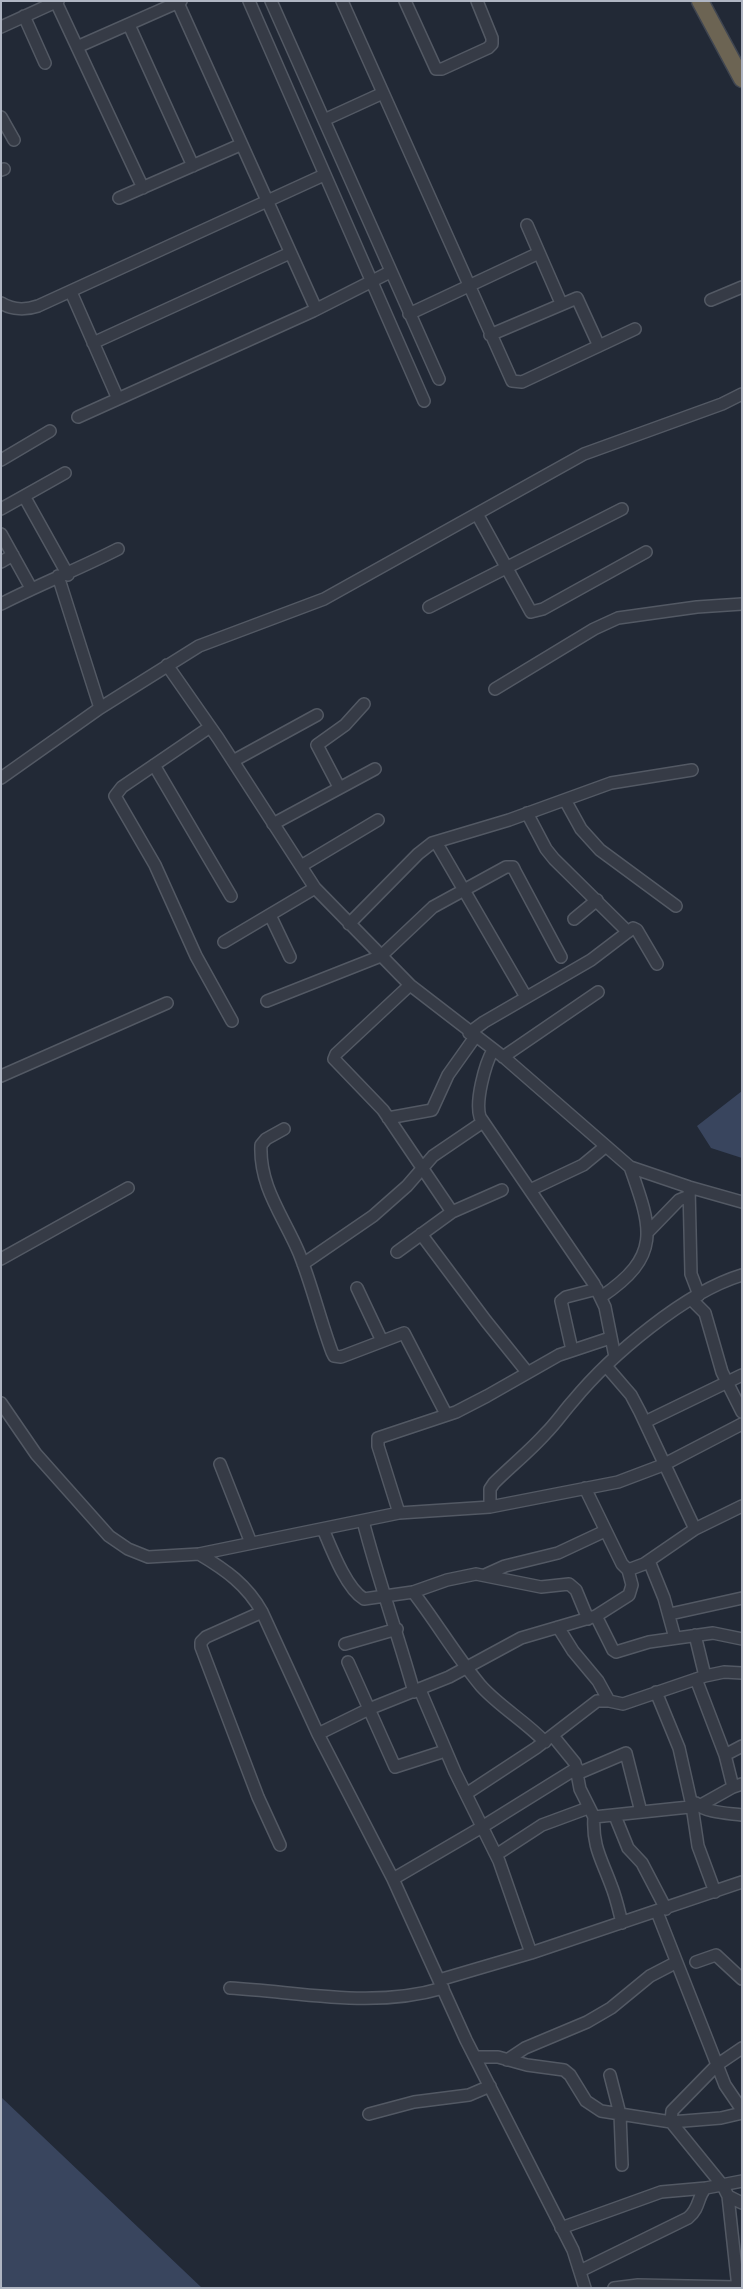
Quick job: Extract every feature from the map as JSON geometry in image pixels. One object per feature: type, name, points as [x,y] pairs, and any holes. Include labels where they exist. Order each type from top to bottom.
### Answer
[{"type":"highway","points":[[700,1],[742,79]]},
{"type":"highway","points":[[712,1],[742,57]]},
{"type":"street","points":[[249,1],[424,401]]},
{"type":"street","points":[[271,1],[439,379]]},
{"type":"street","points":[[342,1],[509,376],[516,383],[635,329]]},
{"type":"street","points":[[405,1],[436,69],[442,69],[488,48],[492,44],[492,38],[477,1]]},
{"type":"street","points":[[1,27],[57,2],[143,188]]},
{"type":"street","points":[[77,47],[180,2],[240,145],[316,309]]},
{"type":"street","points":[[24,16],[45,62]]},
{"type":"street","points":[[129,25],[193,166]]},
{"type":"street","points":[[324,120],[383,93]]},
{"type":"street","points":[[1,117],[14,140]]},
{"type":"street","points":[[119,198],[240,145]]},
{"type":"street","points":[[1,303],[15,308],[30,309],[71,292],[324,175]]},
{"type":"street","points":[[527,225],[561,304]]},
{"type":"street","points":[[409,314],[539,253]]},
{"type":"street","points":[[93,343],[290,254]]},
{"type":"street","points":[[78,417],[316,309],[390,272]]},
{"type":"street","points":[[711,300],[742,287]]},
{"type":"street","points":[[71,292],[118,399]]},
{"type":"street","points":[[490,335],[572,298],[577,298],[599,346]]},
{"type":"street","points":[[403,352],[422,342]]},
{"type":"street","points":[[1,778],[100,708],[199,646],[324,599],[584,454],[722,404],[742,394]]},
{"type":"street","points":[[1,460],[50,431]]},
{"type":"street","points":[[1,509],[65,473]]},
{"type":"street","points":[[24,496],[63,576],[100,708]]},
{"type":"street","points":[[429,607],[622,509]]},
{"type":"street","points":[[476,514],[528,609],[536,612],[646,552]]},
{"type":"street","points":[[1,534],[31,588]]},
{"type":"street","points":[[1,604],[31,588],[63,576],[118,549]]},
{"type":"street","points":[[1,562],[13,555]]},
{"type":"street","points":[[495,689],[594,629],[618,618],[696,607],[742,604]]},
{"type":"street","points":[[167,665],[210,726],[315,888],[410,985],[472,1035],[498,1053],[630,1166],[689,1192],[742,1202]]},
{"type":"street","points":[[339,787],[317,745],[345,725],[364,704]]},
{"type":"street","points":[[233,761],[317,715]]},
{"type":"street","points":[[210,726],[122,787],[115,796],[155,865],[196,956],[232,1021]]},
{"type":"street","points":[[154,765],[232,896]]},
{"type":"street","points":[[273,824],[339,787],[376,769]]},
{"type":"street","points":[[349,924],[418,854],[436,842],[631,778],[692,770]]},
{"type":"street","points":[[565,800],[581,829],[594,844],[676,906]]},
{"type":"street","points":[[528,813],[546,850],[628,932]]},
{"type":"street","points":[[301,866],[378,820]]},
{"type":"street","points":[[436,842],[526,997]]},
{"type":"street","points":[[267,1001],[381,956],[433,907],[506,867],[512,868],[561,957]]},
{"type":"street","points":[[224,942],[315,888]]},
{"type":"street","points":[[574,919],[597,900]]},
{"type":"street","points":[[270,915],[290,957]]},
{"type":"street","points":[[388,1118],[432,1110],[448,1075],[472,1035],[526,997],[600,953],[633,928],[637,930],[658,964]]},
{"type":"street","points":[[410,985],[334,1056],[336,1063],[388,1118],[452,1212]]},
{"type":"street","points":[[598,992],[498,1053],[485,1066],[479,1108],[483,1122],[599,1293],[605,1307],[614,1357]]},
{"type":"street","points":[[1,1076],[166,1003]]},
{"type":"street","points":[[303,1264],[374,1216],[401,1192],[433,1156],[483,1122]]},
{"type":"street","points":[[284,1128],[263,1142],[261,1150],[269,1195],[303,1264],[323,1329],[334,1356],[341,1357],[404,1333],[446,1414]]},
{"type":"street","points":[[530,1190],[583,1165],[606,1146]]},
{"type":"street","points":[[572,1350],[561,1301],[566,1297],[599,1293],[624,1281],[632,1272],[644,1250],[648,1232],[642,1202],[630,1166]]},
{"type":"street","points":[[1,1258],[128,1188]]},
{"type":"street","points":[[397,1252],[452,1212],[502,1190]]},
{"type":"street","points":[[648,1232],[689,1192]]},
{"type":"street","points":[[689,1192],[691,1274],[695,1298],[708,1319],[718,1361],[742,1412]]},
{"type":"street","points":[[421,1234],[527,1372]]},
{"type":"street","points":[[490,1507],[490,1489],[494,1483],[545,1435],[573,1400],[614,1357],[695,1298],[717,1284],[742,1275]]},
{"type":"street","points":[[357,1288],[382,1340]]},
{"type":"street","points":[[399,1513],[378,1446],[378,1438],[470,1405],[527,1372],[572,1350],[610,1338]]},
{"type":"street","points":[[606,1366],[631,1395],[695,1529]]},
{"type":"street","points":[[645,1422],[742,1375]]},
{"type":"street","points":[[1,1403],[36,1454],[109,1536],[128,1549],[148,1557],[199,1554],[399,1513],[490,1507],[618,1482],[663,1465],[742,1424]]},
{"type":"street","points":[[220,1464],[251,1543]]},
{"type":"street","points":[[318,1734],[368,1709],[417,1691],[467,1668],[521,1638],[592,1618],[629,1595],[632,1585],[628,1570],[622,1564],[585,1488]]},
{"type":"street","points":[[628,1570],[649,1561],[695,1529],[742,1506]]},
{"type":"street","points":[[363,1521],[384,1596],[417,1691],[496,1855],[531,1953]]},
{"type":"street","points":[[323,1529],[338,1563],[356,1591],[364,1599],[412,1592],[465,1575],[485,1575],[505,1581],[540,1587],[570,1584],[576,1590],[612,1650],[616,1652],[675,1638],[713,1633],[742,1640]]},
{"type":"street","points":[[485,1575],[505,1566],[558,1553],[605,1530]]},
{"type":"street","points":[[199,1554],[229,1572],[242,1584],[262,1612],[318,1734],[393,1879],[475,2057],[561,2228],[580,2271],[585,2288]]},
{"type":"street","points":[[649,1561],[670,1614],[675,1638]]},
{"type":"street","points":[[412,1592],[467,1668],[496,1701],[549,1739],[578,1771],[580,1789],[591,1812],[598,1856],[611,1885],[622,1923]]},
{"type":"street","points":[[670,1614],[742,1598]]},
{"type":"street","points":[[262,1612],[206,1637],[201,1642],[201,1646],[258,1797],[280,1845]]},
{"type":"street","points":[[558,1627],[573,1651],[598,1681],[609,1700]]},
{"type":"street","points":[[345,1644],[397,1629]]},
{"type":"street","points":[[496,1855],[542,1825],[591,1812],[615,1816],[694,1803],[738,1786],[725,1755],[701,1677],[695,1635]]},
{"type":"street","points":[[348,1662],[395,1767],[445,1751]]},
{"type":"street","points":[[466,1794],[549,1739],[597,1701],[609,1700],[623,1704],[701,1677],[724,1672],[742,1673]]},
{"type":"street","points":[[656,1692],[679,1748],[694,1803],[698,1846],[715,1892]]},
{"type":"street","points":[[725,1755],[742,1746]]},
{"type":"street","points":[[393,1879],[578,1771],[626,1754],[642,1812]]},
{"type":"street","points":[[694,1803],[742,1814]]},
{"type":"street","points":[[475,2057],[492,2056],[567,2072],[590,2105],[601,2111],[671,2122],[722,2118],[742,2111],[725,2085],[675,1963],[661,1910],[642,1863],[628,1848],[615,1816]]},
{"type":"street","points":[[230,1988],[318,1997],[382,1999],[415,1995],[441,1984],[742,1882]]},
{"type":"street","points":[[696,1962],[716,1955],[742,1979]]},
{"type":"street","points":[[507,2060],[525,2048],[587,2022],[611,2008],[650,1976],[675,1963]]},
{"type":"street","points":[[742,2048],[717,2065],[672,2111],[671,2122],[726,2191],[742,2203]]},
{"type":"street","points":[[610,2074],[620,2114],[622,2165]]},
{"type":"street","points":[[369,2114],[438,2097],[469,2095],[490,2086]]},
{"type":"street","points":[[561,2228],[661,2192],[706,2188],[726,2191],[742,2181]]},
{"type":"street","points":[[580,2271],[688,2218],[697,2210],[702,2192],[706,2188]]},
{"type":"street","points":[[614,2288],[638,2285],[738,2288],[726,2191]]},
{"type":"water","points":[[742,1091],[742,1158],[711,1148],[697,1126]]},
{"type":"water","points":[[1,2097],[202,2288],[1,2288]]}]
